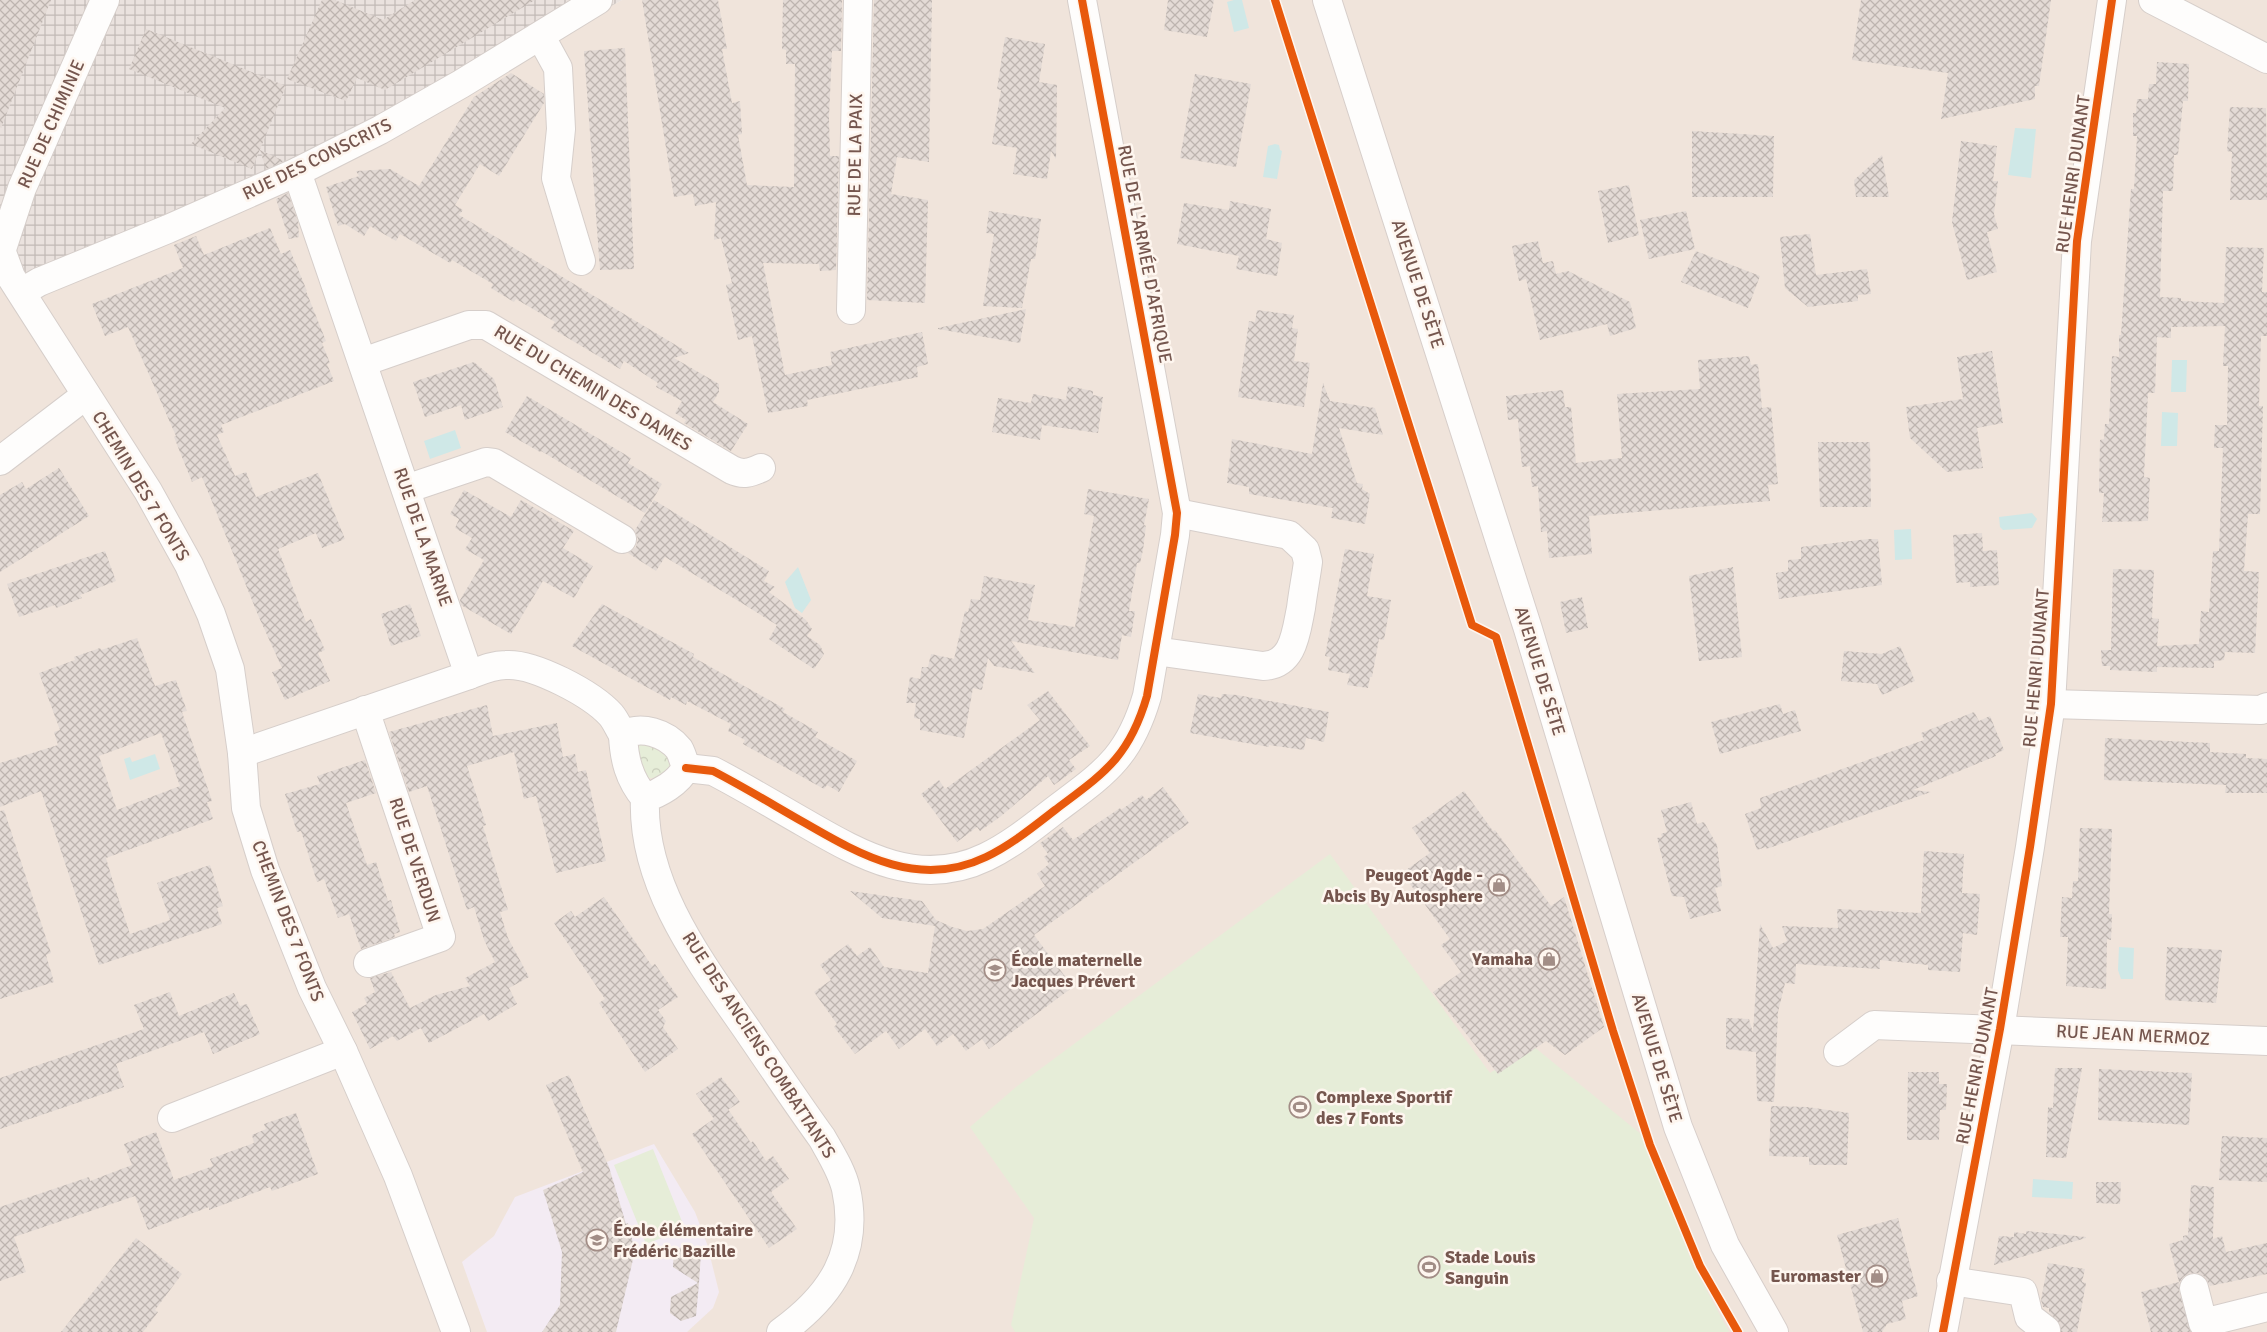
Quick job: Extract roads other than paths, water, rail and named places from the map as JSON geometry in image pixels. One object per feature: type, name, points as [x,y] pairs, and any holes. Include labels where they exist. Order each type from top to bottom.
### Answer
[{"type":"street","name":"RUE DE CHIMINIE","points":[[1,248],[22,188],[105,0]]},
{"type":"street","name":"RUE DES CONSCRITS","points":[[22,292],[39,282],[168,229],[298,172],[388,125],[541,37],[598,0]]},
{"type":"street","name":"RUE DE LA PAIX","points":[[851,310],[858,0]]},
{"type":"street","name":"RUE DE L'ARMÉE D'AFRIQUE","points":[[1082,0],[1177,513],[1155,651]]},
{"type":"street","name":"AVENUE DE SÈTE","points":[[1327,0],[1528,629],[1678,1127],[1725,1244],[1774,1332]]},
{"type":"street","name":"RUE HENRI DUNANT","points":[[1942,1332],[2000,1029],[2051,704],[2077,241],[2112,0]]},
{"type":"street","points":[[2153,0],[2267,58]]},
{"type":"street","points":[[541,37],[558,68],[561,129],[556,178],[581,261]]},
{"type":"street","name":"RUE DE LA MARNE","points":[[298,172],[469,675]]},
{"type":"street","name":"CHEMIN DES 7 FONTS","points":[[1,248],[11,277],[148,491],[189,565],[211,614],[230,669],[242,753],[246,808],[264,870],[312,988],[343,1051],[398,1176],[456,1332]]},
{"type":"street","name":"RUE DU CHEMIN DES DAMES","points":[[363,362],[469,325],[486,325],[732,470],[740,474],[750,473],[761,468]]},
{"type":"street","points":[[0,462],[86,395]]},
{"type":"street","points":[[406,489],[486,462],[494,463],[622,539]]},
{"type":"street","points":[[686,768],[713,771],[846,847],[885,863],[905,869],[925,870],[965,865],[985,858],[1014,841],[1099,777],[1116,760],[1130,740],[1140,719],[1147,696],[1155,651],[1274,666],[1282,660],[1295,642],[1308,562],[1305,550],[1289,535],[1177,513]]},
{"type":"street","points":[[242,753],[469,675],[490,666],[508,664],[526,666],[544,672],[598,704],[612,716],[623,735],[626,763],[636,788],[645,798],[659,794],[686,768]]},
{"type":"street","points":[[2051,704],[2261,710],[2267,707]]},
{"type":"street","name":"RUE DE VERDUN","points":[[366,710],[440,937],[368,963]]},
{"type":"street","points":[[623,735],[630,731],[649,731],[666,738],[679,749],[686,768]]},
{"type":"street","name":"RUE DES ANCIENS COMBATTANTS","points":[[645,798],[644,820],[648,845],[674,913],[714,981],[822,1138],[836,1162],[846,1188],[850,1216],[848,1244],[839,1270],[825,1294],[806,1314],[781,1332]]},
{"type":"street","name":"RUE JEAN MERMOZ","points":[[1838,1052],[1874,1024],[2267,1041]]},
{"type":"street","points":[[172,1118],[343,1051]]},
{"type":"street","points":[[1951,1281],[2023,1292],[2030,1317],[2046,1330]]},
{"type":"street","points":[[2194,1288],[2203,1323],[2223,1325],[2267,1307]]},
{"type":"water","points":[[1242,0],[1249,28],[1234,32],[1227,2]]},
{"type":"water","points":[[2015,128],[2036,129],[2031,178],[2008,175]]},
{"type":"water","points":[[1279,145],[1282,151],[1277,179],[1263,177],[1268,146]]},
{"type":"water","points":[[2172,360],[2187,360],[2186,392],[2171,392]]},
{"type":"water","points":[[2162,412],[2178,413],[2177,446],[2161,446]]},
{"type":"water","points":[[455,430],[461,448],[430,459],[424,441]]},
{"type":"water","points":[[2032,513],[2037,519],[2032,528],[2003,530],[2000,527],[1999,517]]},
{"type":"water","points":[[1911,529],[1912,559],[1895,560],[1894,530]]},
{"type":"water","points":[[798,567],[811,600],[802,613],[795,608],[785,582]]},
{"type":"water","points":[[155,754],[160,769],[130,780],[124,759],[130,757],[132,762]]},
{"type":"water","points":[[2119,947],[2134,948],[2133,979],[2121,979],[2118,970]]},
{"type":"water","points":[[2033,1179],[2073,1182],[2072,1199],[2032,1197]]},
{"type":"place","name":"Peugeot Agde - Abcis By Autosphere","points":[[1499,885]]},
{"type":"place","name":"Yamaha","points":[[1549,959]]},
{"type":"place","name":"École maternelle Jacques Prévert","points":[[995,970]]},
{"type":"place","name":"Complexe Sportif des 7 Fonts","points":[[1300,1107]]},
{"type":"place","name":"École élémentaire Frédéric Bazille","points":[[597,1240]]},
{"type":"place","name":"Stade Louis Sanguin","points":[[1429,1267]]},
{"type":"place","name":"Euromaster","points":[[1877,1276]]}]
